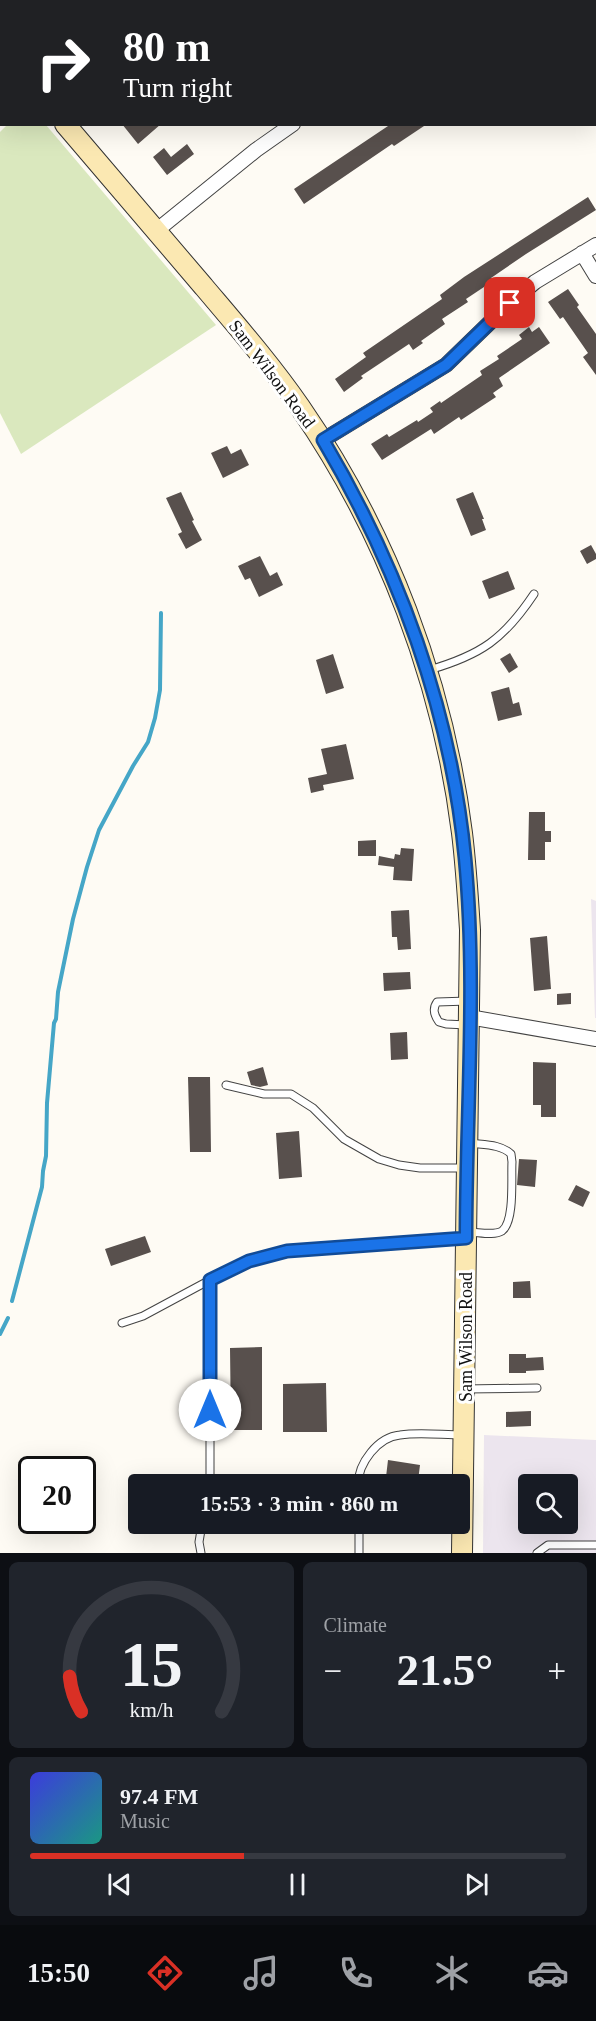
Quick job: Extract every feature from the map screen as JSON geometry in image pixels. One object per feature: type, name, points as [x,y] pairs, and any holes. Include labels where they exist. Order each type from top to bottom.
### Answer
[{"type":"street","name":"Sam Wilson Road","points":[[67,126],[255,348],[323,440],[379,544],[426,670],[448,751],[462,831],[470,930],[462,1553]]},
{"type":"street","points":[[156,231],[256,150],[291,126]]},
{"type":"street","points":[[323,440],[446,365],[535,282],[596,245]]},
{"type":"street","points":[[582,253],[596,276]]},
{"type":"street","points":[[469,1014],[596,1039]]},
{"type":"lane","points":[[426,670],[456,662],[493,642],[520,616],[534,594]]},
{"type":"lane","points":[[437,1002],[469,1014],[446,1024],[439,1022],[434,1006],[437,1002]]},
{"type":"lane","points":[[226,1084],[264,1094],[291,1094],[313,1108],[344,1139],[379,1158],[399,1165],[420,1168],[467,1168]]},
{"type":"lane","points":[[122,1323],[143,1316],[249,1261],[287,1251],[502,1231],[509,1220],[512,1154],[496,1146],[467,1143]]},
{"type":"lane","points":[[210,1280],[210,1474]]},
{"type":"lane","points":[[465,1389],[537,1388]]},
{"type":"lane","points":[[360,1474],[366,1457],[382,1442],[398,1435],[465,1435]]},
{"type":"lane","points":[[200,1534],[201,1553]]},
{"type":"lane","points":[[359,1534],[359,1553]]},
{"type":"lane","points":[[537,1553],[548,1545],[596,1545]]},
{"type":"shaded area","points":[[591,899],[596,901],[596,1018],[595,1018]]},
{"type":"shaded area","points":[[484,1435],[596,1440],[596,1553],[483,1553]]},
{"type":"green space","points":[[6,126],[47,126],[216,325],[21,454],[0,413],[0,132]]},
{"type":"building","points":[[124,126],[159,126],[138,144]]},
{"type":"building","points":[[388,126],[424,126],[394,146],[392,144],[304,204],[294,189]]},
{"type":"building","points":[[187,144],[194,154],[167,175],[153,157],[164,148],[171,157]]},
{"type":"building","points":[[588,197],[596,210],[491,278],[493,281],[466,299],[468,302],[442,319],[445,324],[421,341],[423,343],[413,350],[409,344],[361,376],[363,378],[344,392],[335,379],[366,357],[363,353],[442,299],[440,295],[464,277]]},
{"type":"building","points":[[568,289],[579,305],[577,307],[596,334],[596,375],[583,357],[588,353],[563,317],[560,319],[548,302]]},
{"type":"building","points":[[529,327],[532,332],[539,327],[550,343],[499,378],[503,386],[493,393],[496,397],[461,420],[459,417],[434,434],[431,429],[382,460],[371,444],[387,434],[389,437],[433,412],[430,408],[482,375],[480,371],[499,359],[497,356],[522,339],[519,335]]},
{"type":"building","points":[[227,446],[231,454],[241,449],[249,465],[223,478],[211,453]]},
{"type":"building","points":[[181,492],[202,540],[186,549],[178,534],[182,532],[166,498]]},
{"type":"building","points":[[473,492],[486,530],[471,536],[456,499]]},
{"type":"building","points":[[591,545],[596,559],[587,564],[580,551]]},
{"type":"building","points":[[260,556],[270,576],[277,572],[283,585],[259,597],[250,578],[245,580],[238,566]]},
{"type":"building","points":[[508,571],[515,589],[489,599],[482,581]]},
{"type":"building","points":[[510,653],[518,667],[509,673],[500,659]]},
{"type":"building","points":[[333,654],[344,688],[326,694],[316,660]]},
{"type":"building","points":[[509,687],[513,704],[519,702],[522,715],[498,721],[491,692]]},
{"type":"building","points":[[346,744],[354,779],[323,785],[324,790],[311,793],[308,778],[327,774],[321,749]]},
{"type":"building","points":[[529,812],[545,812],[545,831],[551,831],[551,842],[545,842],[545,860],[528,860]]},
{"type":"building","points":[[376,840],[376,856],[358,856],[358,841]]},
{"type":"building","points":[[401,848],[414,849],[412,881],[393,880],[394,867],[378,865],[379,856],[394,859],[395,854],[400,855]]},
{"type":"building","points":[[409,910],[411,949],[398,950],[397,937],[392,937],[391,911]]},
{"type":"building","points":[[547,936],[551,989],[534,991],[530,938]]},
{"type":"building","points":[[410,972],[411,989],[384,991],[383,973]]},
{"type":"building","points":[[571,993],[571,1004],[557,1005],[557,994]]},
{"type":"building","points":[[407,1032],[408,1059],[391,1060],[390,1033]]},
{"type":"building","points":[[533,1062],[556,1063],[556,1117],[541,1117],[541,1105],[533,1105]]},
{"type":"building","points":[[263,1067],[268,1085],[260,1087],[251,1085],[247,1072]]},
{"type":"building","points":[[188,1077],[210,1077],[211,1152],[190,1152]]},
{"type":"building","points":[[299,1131],[302,1177],[279,1179],[276,1133]]},
{"type":"building","points":[[519,1159],[537,1160],[535,1187],[517,1185]]},
{"type":"building","points":[[576,1185],[590,1192],[583,1207],[568,1200]]},
{"type":"building","points":[[145,1236],[151,1252],[111,1266],[105,1249]]},
{"type":"building","points":[[530,1281],[531,1298],[513,1298],[513,1282]]},
{"type":"building","points":[[262,1347],[262,1430],[231,1430],[230,1348]]},
{"type":"building","points":[[509,1354],[526,1354],[526,1358],[543,1357],[544,1370],[509,1373]]},
{"type":"building","points":[[326,1383],[327,1432],[283,1432],[283,1384]]},
{"type":"building","points":[[531,1411],[531,1426],[506,1427],[506,1412]]},
{"type":"building","points":[[388,1460],[420,1465],[419,1474],[386,1474]]},
{"type":"waterway","points":[[12,1301],[42,1187],[54,1023],[73,919],[99,830],[148,742],[155,718],[160,690],[161,613]]},
{"type":"waterway","points":[[0,1334],[8,1318]]},
{"type":"route","points":[[210,1410],[210,1280],[249,1261],[287,1251],[466,1238],[470,930],[465,857],[453,778],[431,686],[393,577],[354,494],[323,440],[446,365],[510,303]]}]
